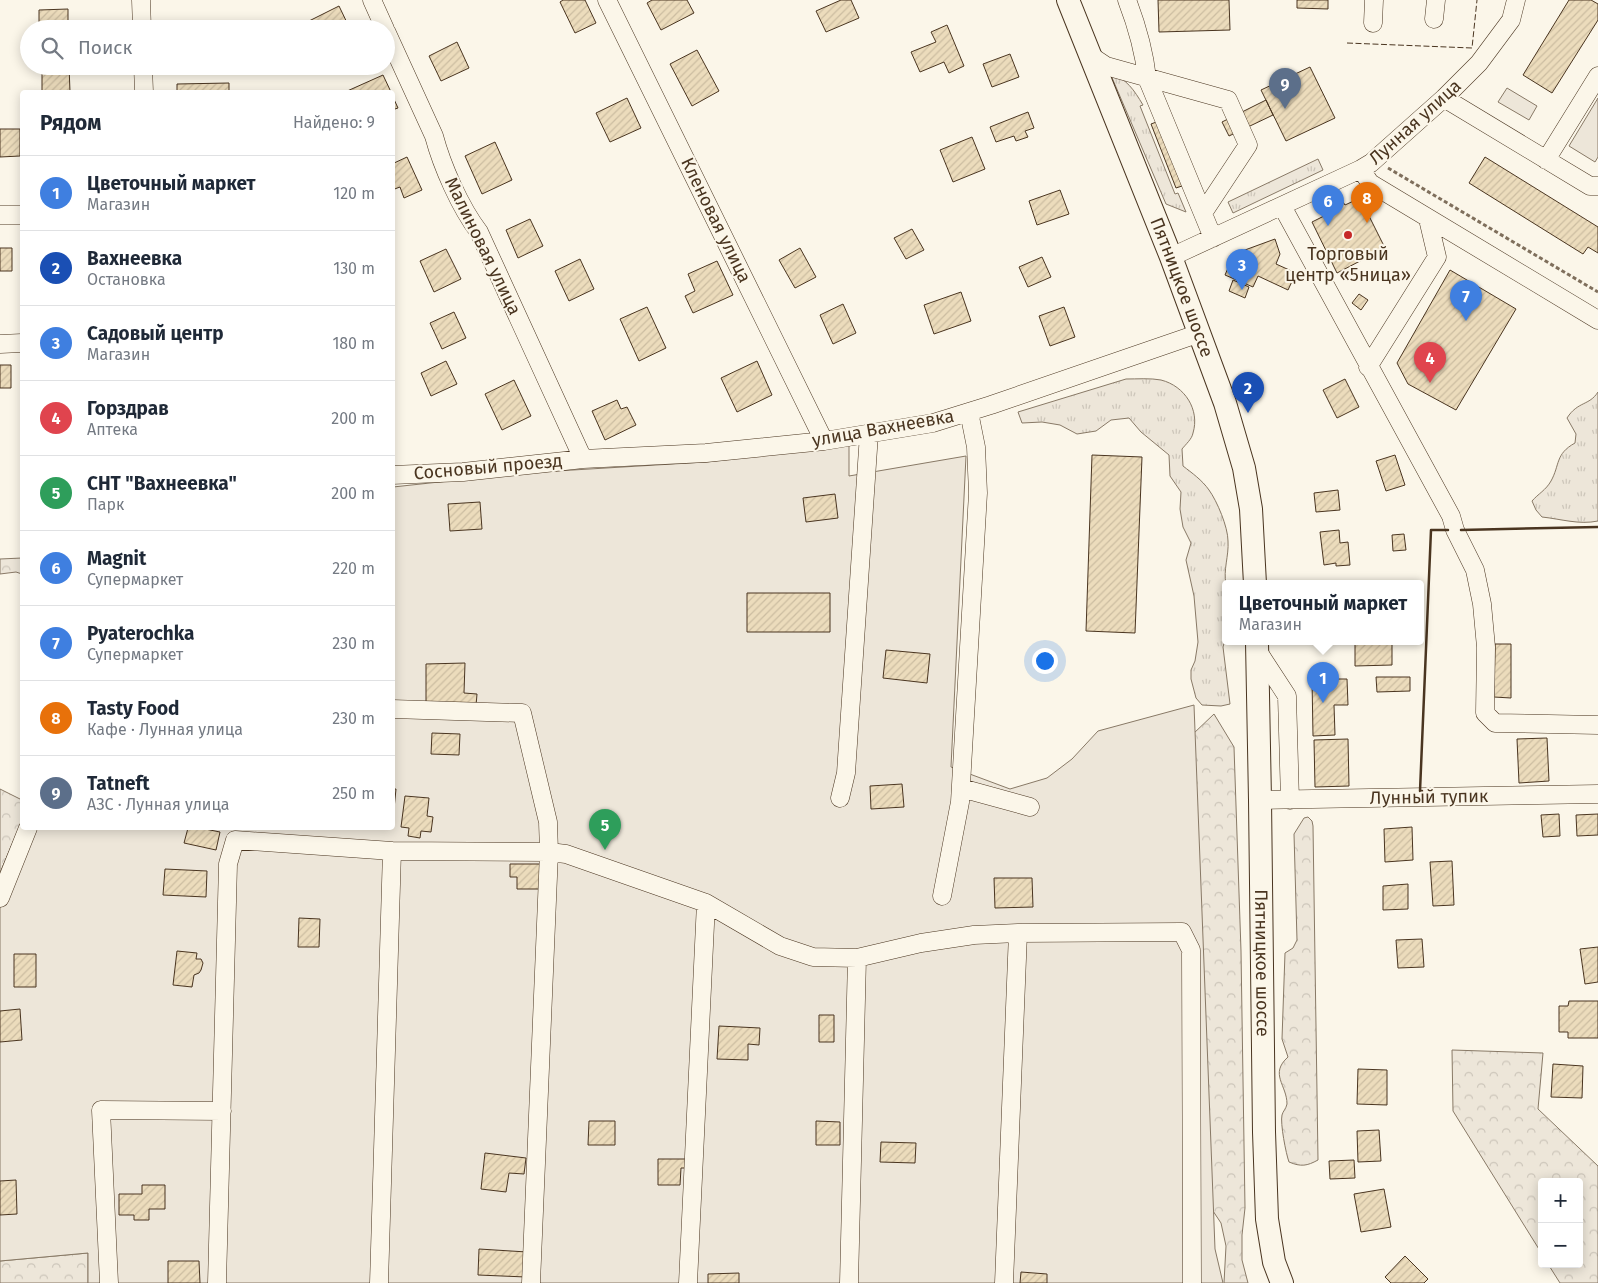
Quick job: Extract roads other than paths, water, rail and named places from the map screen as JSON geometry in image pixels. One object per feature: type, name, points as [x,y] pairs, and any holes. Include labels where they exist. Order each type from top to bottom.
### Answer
[{"type":"main road","name":"Пятницкое шоссе","points":[[1068,0],[1148,204],[1171,257],[1225,402],[1244,468],[1251,509],[1255,580]]},
{"type":"main road","name":"Пятницкое шоссе","points":[[1257,646],[1267,1219],[1274,1262],[1282,1283]]},
{"type":"street","points":[[141,0],[142,20]]},
{"type":"street","name":"Малиновая улица","points":[[372,0],[381,20]]},
{"type":"street","name":"Кленовая улица","points":[[607,0],[824,441]]},
{"type":"street","points":[[1127,0],[1138,29],[1144,53],[1147,78],[1213,238]]},
{"type":"street","points":[[1373,22],[1374,0]]},
{"type":"street","points":[[1434,18],[1436,0]]},
{"type":"street","name":"Лунная улица","points":[[1171,257],[1371,163],[1444,98],[1479,63],[1511,20],[1516,0]]},
{"type":"street","name":"Малиновая улица","points":[[395,50],[434,136],[439,153],[470,220],[483,241],[583,459]]},
{"type":"street","points":[[1091,56],[1106,66],[1228,100],[1248,145],[1203,214]]},
{"type":"street","points":[[143,75],[144,90]]},
{"type":"street","points":[[1546,160],[1598,76]]},
{"type":"street","points":[[1444,98],[1590,186],[1598,186]]},
{"type":"street","points":[[1361,169],[1370,183],[1598,320]]},
{"type":"street","points":[[1282,206],[1368,367],[1451,516],[1455,530],[1475,570],[1482,604],[1486,647],[1485,713],[1495,724],[1598,725]]},
{"type":"street","points":[[0,215],[20,215]]},
{"type":"street","points":[[1368,367],[1437,257],[1428,219]]},
{"type":"street","name":"улица Вахнеевка","points":[[583,459],[706,453],[824,441],[933,423],[1200,333]]},
{"type":"street","points":[[0,344],[20,343]]},
{"type":"street","points":[[942,896],[960,802],[978,494],[976,447],[969,412]]},
{"type":"street","points":[[840,798],[846,773],[869,434]]},
{"type":"street","name":"Сосновый проезд","points":[[395,475],[462,472],[583,459]]},
{"type":"street","points":[[1257,646],[1287,696],[1290,800]]},
{"type":"street","points":[[395,709],[522,713],[548,822],[549,852],[532,1283]]},
{"type":"street","points":[[961,788],[1030,807]]},
{"type":"street","name":"Лунный тупик","points":[[1260,800],[1598,794]]},
{"type":"street","points":[[0,898],[27,830]]},
{"type":"street","points":[[217,1283],[228,864],[235,840],[392,851],[549,852],[566,854],[706,903],[780,946],[812,957],[856,958],[930,942],[974,935],[1182,932],[1190,950],[1192,1283]]},
{"type":"street","points":[[379,1283],[392,851]]},
{"type":"street","points":[[688,1283],[706,903]]},
{"type":"street","points":[[1004,1283],[1018,933]]},
{"type":"street","points":[[849,1283],[856,958]]},
{"type":"street","points":[[109,1283],[101,1110],[222,1111]]},
{"type":"place","name":"Tatneft","points":[[1285,109]]},
{"type":"place","name":"Tasty Food","points":[[1367,223]]},
{"type":"place","name":"Magnit","points":[[1328,226]]},
{"type":"place","name":"Торговый центр «5ница»","points":[[1348,235]]},
{"type":"place","name":"Садовый центр","points":[[1242,290]]},
{"type":"place","name":"Pyaterochka","points":[[1466,321]]},
{"type":"place","name":"Горздрав","points":[[1430,383]]},
{"type":"place","name":"Вахнеевка","points":[[1248,413]]},
{"type":"place","name":"Цветочный маркет","points":[[1323,703]]},
{"type":"place","name":"СНТ \"Вахнеевка\"","points":[[605,850]]}]
